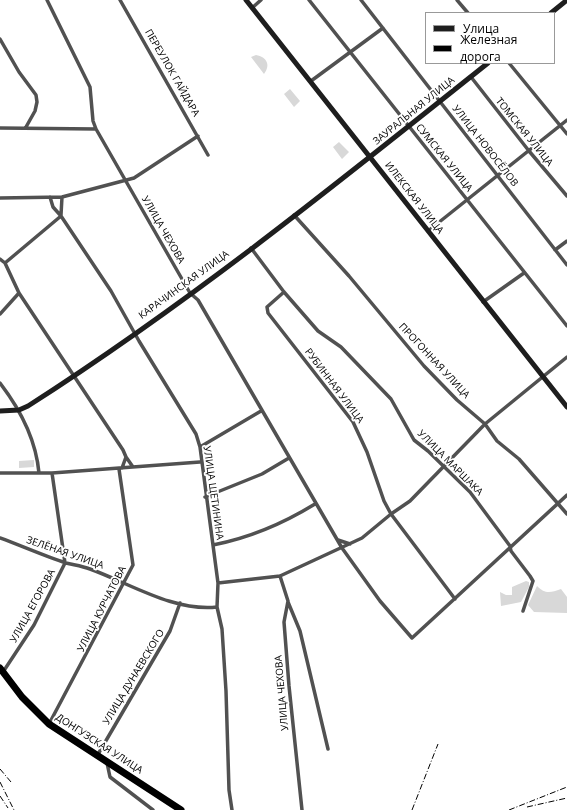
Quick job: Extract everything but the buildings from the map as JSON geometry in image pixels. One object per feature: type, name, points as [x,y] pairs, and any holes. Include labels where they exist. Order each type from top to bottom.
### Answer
[{"type":"highway","name":"ДОНГУЗСКАЯ УЛИЦА","points":[[1,670],[22,697],[49,724],[181,810]]},
{"type":"street","name":"УЛИЦА ЧЕХОВА","points":[[47,0],[90,87],[93,121],[96,129],[190,293],[198,300],[342,548],[380,601],[412,638],[455,599]]},
{"type":"street","name":"ПЕРЕУЛОК ГАЙДАРА","points":[[120,0],[208,155]]},
{"type":"street","name":"ИЛЕКСКАЯ УЛИЦА","points":[[246,0],[567,407]]},
{"type":"street","points":[[252,8],[261,0]]},
{"type":"street","name":"СУМСКАЯ УЛИЦА","points":[[309,0],[567,326]]},
{"type":"street","name":"УЛИЦА НОВОСЁЛОВ","points":[[361,0],[567,265]]},
{"type":"street","points":[[457,0],[467,12]]},
{"type":"street","points":[[552,12],[567,0]]},
{"type":"street","points":[[311,81],[383,28]]},
{"type":"street","points":[[0,39],[19,72],[36,95],[37,102],[35,111],[26,127]]},
{"type":"street","name":"ЗАУРАЛЬНАЯ УЛИЦА","points":[[370,157],[487,64]]},
{"type":"street","points":[[510,64],[567,134]]},
{"type":"street","name":"ТОМСКАЯ УЛИЦА","points":[[471,76],[529,151],[567,196]]},
{"type":"street","points":[[428,231],[499,176],[567,120]]},
{"type":"street","points":[[0,128],[26,127],[96,129]]},
{"type":"street","points":[[0,198],[62,197],[134,178],[198,136]]},
{"type":"street","name":"КАРАЧИНСКАЯ УЛИЦА","points":[[0,411],[19,410],[33,402],[136,332],[251,248],[370,157]]},
{"type":"street","name":"УЛИЦА ЩЕТИНИНА","points":[[50,197],[53,207],[61,216],[111,291],[136,332],[139,342],[196,434],[200,447],[200,462],[218,583],[217,607],[222,629],[232,810]]},
{"type":"street","points":[[5,263],[61,216],[62,197]]},
{"type":"street","name":"ПРОГОННАЯ УЛИЦА","points":[[294,215],[349,276],[424,366],[457,400],[485,424],[498,441],[519,458],[567,514]]},
{"type":"street","points":[[555,250],[567,241]]},
{"type":"street","name":"УЛИЦА МАРШАКА","points":[[251,248],[284,292],[318,330],[341,347],[391,399],[414,440],[428,450],[470,492],[530,576],[532,582],[523,611]]},
{"type":"street","points":[[0,259],[5,263],[19,293],[74,374],[133,467]]},
{"type":"street","points":[[483,302],[524,272]]},
{"type":"street","name":"РУБИННАЯ УЛИЦА","points":[[284,292],[267,307],[268,313],[353,422],[367,452],[384,501],[391,514],[455,599]]},
{"type":"street","points":[[0,314],[19,293]]},
{"type":"street","points":[[218,583],[280,576],[362,538],[391,514],[410,501],[443,465],[485,424],[567,357]]},
{"type":"street","points":[[0,383],[19,410],[38,456],[39,473]]},
{"type":"street","points":[[200,447],[262,411]]},
{"type":"street","name":"УЛИЦА КУРЧАТОВА","points":[[49,724],[134,565],[120,469],[126,457]]},
{"type":"street","points":[[205,497],[262,474],[289,458]]},
{"type":"street","points":[[0,473],[52,473],[200,462]]},
{"type":"street","name":"УЛИЦА ЕГОРОВА","points":[[1,670],[34,626],[65,563],[52,473]]},
{"type":"street","points":[[455,599],[510,546],[567,495]]},
{"type":"street","points":[[213,544],[243,537],[274,526],[316,504]]},
{"type":"street","name":"ЗЕЛЁНАЯ УЛИЦА","points":[[0,538],[65,563],[89,569],[147,594],[180,603],[207,608],[217,607]]},
{"type":"street","points":[[338,540],[350,544]]},
{"type":"street","name":"УЛИЦА ЧЕХОВА","points":[[280,576],[288,601],[284,622],[302,810]]},
{"type":"street","points":[[288,601],[300,631],[328,749]]},
{"type":"street","name":"УЛИЦА ДУНАЕВСКОГО","points":[[97,756],[170,631],[180,603]]},
{"type":"street","points":[[107,762],[110,776],[153,810]]},
{"type":"shaded area","points":[[256,55],[260,56],[267,62],[267,68],[264,74],[251,57]]},
{"type":"shaded area","points":[[290,89],[300,101],[294,107],[284,94]]},
{"type":"shaded area","points":[[339,142],[349,152],[342,159],[333,147]]},
{"type":"shaded area","points":[[34,460],[34,467],[19,468],[19,461]]},
{"type":"shaded area","points":[[526,581],[529,582],[529,587],[521,602],[501,606],[500,592],[506,595],[512,595],[512,587]]},
{"type":"shaded area","points":[[537,586],[545,592],[561,589],[567,597],[567,613],[534,612],[528,605]]},
{"type":"railway","points":[[412,810],[438,744]]},
{"type":"railway","points":[[0,769],[11,782]]},
{"type":"railway","points":[[0,782],[14,810]]},
{"type":"railway","points":[[509,810],[567,787]]},
{"type":"railway","points":[[0,796],[8,808]]},
{"type":"railway","points":[[527,807],[567,798]]}]
